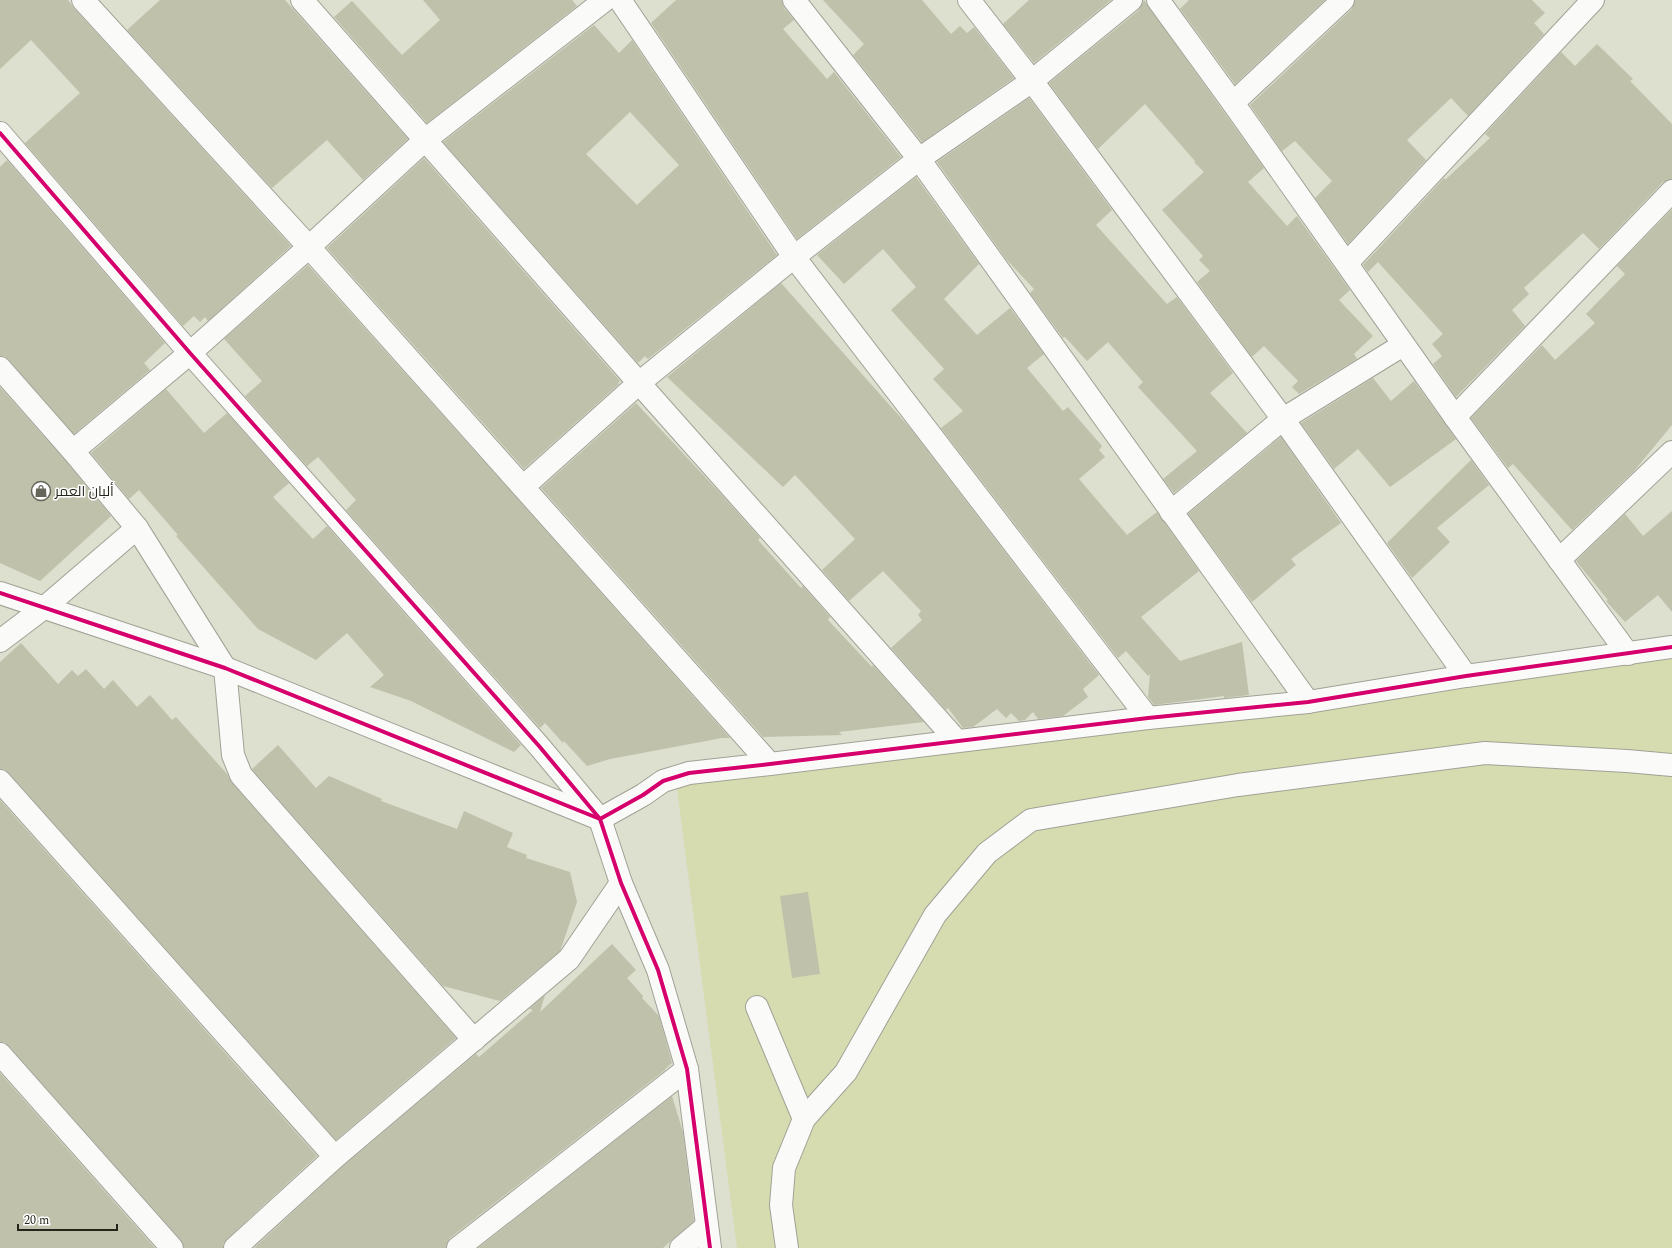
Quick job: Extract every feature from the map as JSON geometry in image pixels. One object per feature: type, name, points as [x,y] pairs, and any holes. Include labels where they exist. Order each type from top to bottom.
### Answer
[{"type":"street","points":[[83,0],[309,247],[770,764]]},
{"type":"street","points":[[302,0],[957,741]]},
{"type":"street","points":[[74,451],[190,353],[309,247],[425,140],[605,0]]},
{"type":"street","points":[[620,0],[794,257],[1148,718]]},
{"type":"street","points":[[794,0],[919,160],[1308,702]]},
{"type":"street","points":[[969,0],[1032,82],[1283,419],[1466,676]]},
{"type":"street","points":[[523,487],[639,383],[794,257],[919,160],[1032,82],[1131,0]]},
{"type":"street","points":[[1158,0],[1234,102],[1403,345],[1628,654]]},
{"type":"street","points":[[1234,102],[1343,0]]},
{"type":"street","points":[[1347,263],[1593,0]]},
{"type":"street","points":[[0,133],[190,353],[539,746],[600,819],[621,883],[658,970],[687,1069],[710,1248]]},
{"type":"street","points":[[1455,417],[1672,191]]},
{"type":"street","points":[[1172,512],[1283,419],[1403,345]]},
{"type":"street","points":[[0,368],[74,451],[137,528],[225,668],[233,756],[241,775],[474,1040]]},
{"type":"street","points":[[1559,560],[1669,461]]},
{"type":"street","points":[[0,641],[45,607],[137,528]]},
{"type":"street","points":[[0,593],[225,668],[600,819]]},
{"type":"street","points":[[600,819],[643,795],[663,781],[689,773],[1148,718],[1308,702],[1466,676],[1672,647]]},
{"type":"street","points":[[787,1248],[781,1205],[784,1168],[804,1119],[846,1072],[936,915],[987,853],[1031,820],[1238,785],[1485,753],[1672,765]]},
{"type":"street","points":[[0,781],[335,1157]]},
{"type":"street","points":[[235,1248],[335,1157],[569,959],[621,883]]},
{"type":"street","points":[[757,1007],[804,1119]]},
{"type":"street","points":[[0,1054],[172,1248]]},
{"type":"street","points":[[458,1248],[687,1069]]},
{"type":"street","points":[[681,1248],[707,1226]]},
{"type":"green space","points":[[1672,641],[1672,1248],[737,1248],[675,774],[1330,690]]},
{"type":"building","points":[[0,0],[68,0],[291,246],[208,321],[205,317],[200,322],[194,316],[183,326],[25,143],[80,93],[31,40],[0,69]]},
{"type":"building","points":[[160,0],[285,0],[408,139],[363,180],[327,140],[272,188],[127,30]]},
{"type":"building","points":[[423,0],[572,0],[577,6],[427,123],[334,17],[352,1],[402,55],[440,20]]},
{"type":"building","points":[[676,0],[782,0],[784,8],[794,20],[783,29],[827,79],[834,72],[901,157],[797,239],[651,23]]},
{"type":"building","points":[[823,0],[922,0],[951,34],[960,26],[967,33],[974,27],[1014,78],[922,142],[853,55],[864,44]]},
{"type":"building","points":[[1029,0],[1111,0],[1034,63],[1003,24]]},
{"type":"building","points":[[1144,0],[1264,168],[1248,182],[1287,226],[1297,216],[1350,290],[1339,300],[1373,336],[1354,354],[1357,359],[1299,394],[1292,387],[1298,381],[1264,346],[1252,357],[1197,282],[1210,271],[1199,260],[1203,256],[1162,210],[1204,172],[1145,104],[1098,149],[1049,83],[1139,10]]},
{"type":"building","points":[[1189,0],[1325,0],[1235,84],[1180,9]]},
{"type":"building","points":[[1355,0],[1532,0],[1545,13],[1534,23],[1544,34],[1468,116],[1451,98],[1407,140],[1426,160],[1348,244],[1315,198],[1332,181],[1295,141],[1282,151],[1250,105],[1352,9]]},
{"type":"building","points":[[594,25],[619,53],[632,40],[777,255],[648,359],[645,356],[638,363],[443,142]],"holes":[[[630,112],[679,165],[637,205],[586,154]]]},
{"type":"building","points":[[1597,44],[1633,79],[1630,81],[1672,124],[1672,179],[1663,182],[1599,249],[1583,233],[1524,288],[1529,294],[1512,310],[1525,326],[1456,397],[1433,364],[1442,356],[1432,344],[1443,334],[1378,262],[1368,272],[1363,265],[1444,178],[1445,180],[1490,138],[1485,134],[1561,52],[1575,66]]},
{"type":"building","points":[[1029,98],[1112,210],[1096,225],[1167,304],[1177,297],[1233,373],[1210,393],[1247,433],[1174,493],[1163,479],[1197,451],[1138,387],[1143,382],[1108,342],[1087,361],[1065,337],[1063,338],[1030,293],[1034,289],[1006,259],[937,162]]},
{"type":"building","points":[[424,158],[620,381],[618,383],[619,384],[524,469],[327,248]]},
{"type":"building","points":[[7,160],[165,343],[144,363],[150,370],[74,434],[9,360],[4,356],[0,356],[0,167]]},
{"type":"building","points":[[916,177],[979,264],[944,299],[977,335],[1010,308],[1044,354],[1027,368],[1063,411],[1068,407],[1102,446],[1099,450],[1105,457],[1079,479],[1127,535],[1157,512],[1199,571],[1141,617],[1180,661],[1242,642],[1249,695],[1224,698],[1224,696],[1154,705],[1148,697],[1150,674],[1148,676],[1126,651],[1118,658],[941,428],[963,411],[933,379],[944,369],[891,310],[916,287],[883,249],[844,284],[817,255]]},
{"type":"building","points":[[1672,209],[1672,425],[1634,471],[1572,530],[1513,464],[1508,468],[1471,418],[1542,345],[1555,360],[1595,323],[1586,314],[1625,274],[1617,266]]},
{"type":"building","points":[[308,265],[730,738],[722,738],[610,759],[587,766],[545,723],[540,728],[346,510],[356,500],[318,457],[307,466],[245,396],[262,381],[224,339]]},
{"type":"building","points":[[781,283],[910,428],[1099,675],[1083,689],[1088,697],[1063,716],[1038,719],[1033,712],[1025,720],[1019,721],[1011,713],[1006,718],[997,709],[973,727],[963,728],[948,708],[946,710],[891,648],[922,620],[918,615],[921,611],[883,571],[849,601],[822,570],[855,539],[795,475],[783,487],[667,377]]},
{"type":"building","points":[[1373,378],[1391,401],[1414,381],[1456,439],[1390,487],[1358,449],[1334,469],[1301,423]]},
{"type":"building","points":[[0,387],[64,459],[111,516],[40,581],[0,563]]},
{"type":"building","points":[[166,389],[204,433],[227,413],[289,483],[273,497],[313,539],[327,526],[521,745],[514,752],[411,701],[370,687],[384,675],[347,633],[316,660],[258,629],[176,536],[178,535],[139,490],[129,499],[91,453]]},
{"type":"building","points":[[636,403],[721,494],[760,538],[758,540],[801,588],[803,586],[830,617],[828,620],[872,667],[873,665],[924,722],[839,732],[842,735],[763,737],[541,488]]},
{"type":"building","points":[[1281,437],[1341,523],[1291,559],[1296,565],[1252,602],[1188,514]]},
{"type":"building","points":[[1471,460],[1489,485],[1437,528],[1450,542],[1412,578],[1387,543]]},
{"type":"building","points":[[1672,511],[1672,612],[1658,595],[1625,622],[1606,601],[1608,600],[1576,561],[1625,514],[1643,536]]},
{"type":"building","points":[[21,643],[58,684],[72,670],[78,676],[86,669],[104,689],[113,680],[137,707],[150,695],[172,720],[176,717],[456,1038],[336,1140],[9,773],[4,769],[0,769],[0,662]]},
{"type":"building","points":[[278,745],[316,788],[329,776],[382,799],[381,801],[457,829],[464,811],[513,833],[507,847],[527,855],[526,858],[570,872],[577,902],[560,951],[500,1001],[443,986],[252,769]]},
{"type":"building","points":[[0,800],[317,1156],[227,1239],[223,1244],[223,1248],[184,1248],[181,1240],[9,1046],[4,1042],[0,1042]]},
{"type":"building","points":[[808,892],[820,974],[792,978],[780,896]]},
{"type":"building","points":[[612,944],[636,970],[627,978],[643,996],[642,998],[659,1016],[672,1063],[665,1070],[450,1238],[446,1248],[254,1248],[343,1166],[476,1054],[479,1057],[533,1010],[529,1009],[545,995],[540,1012]]},
{"type":"building","points":[[0,1073],[155,1248],[0,1248]]},
{"type":"building","points":[[672,1096],[683,1132],[694,1221],[663,1248],[478,1248]]},
{"type":"cycle path","points":[[0,133],[190,353],[539,746],[600,819],[621,883],[658,970],[687,1069],[710,1248]]},
{"type":"cycle path","points":[[0,593],[225,668],[600,819],[643,795],[663,781],[689,773],[1148,718],[1308,702],[1466,676],[1672,647]]},
{"type":"place","name":"ألبان العمر","points":[[41,491]]}]
